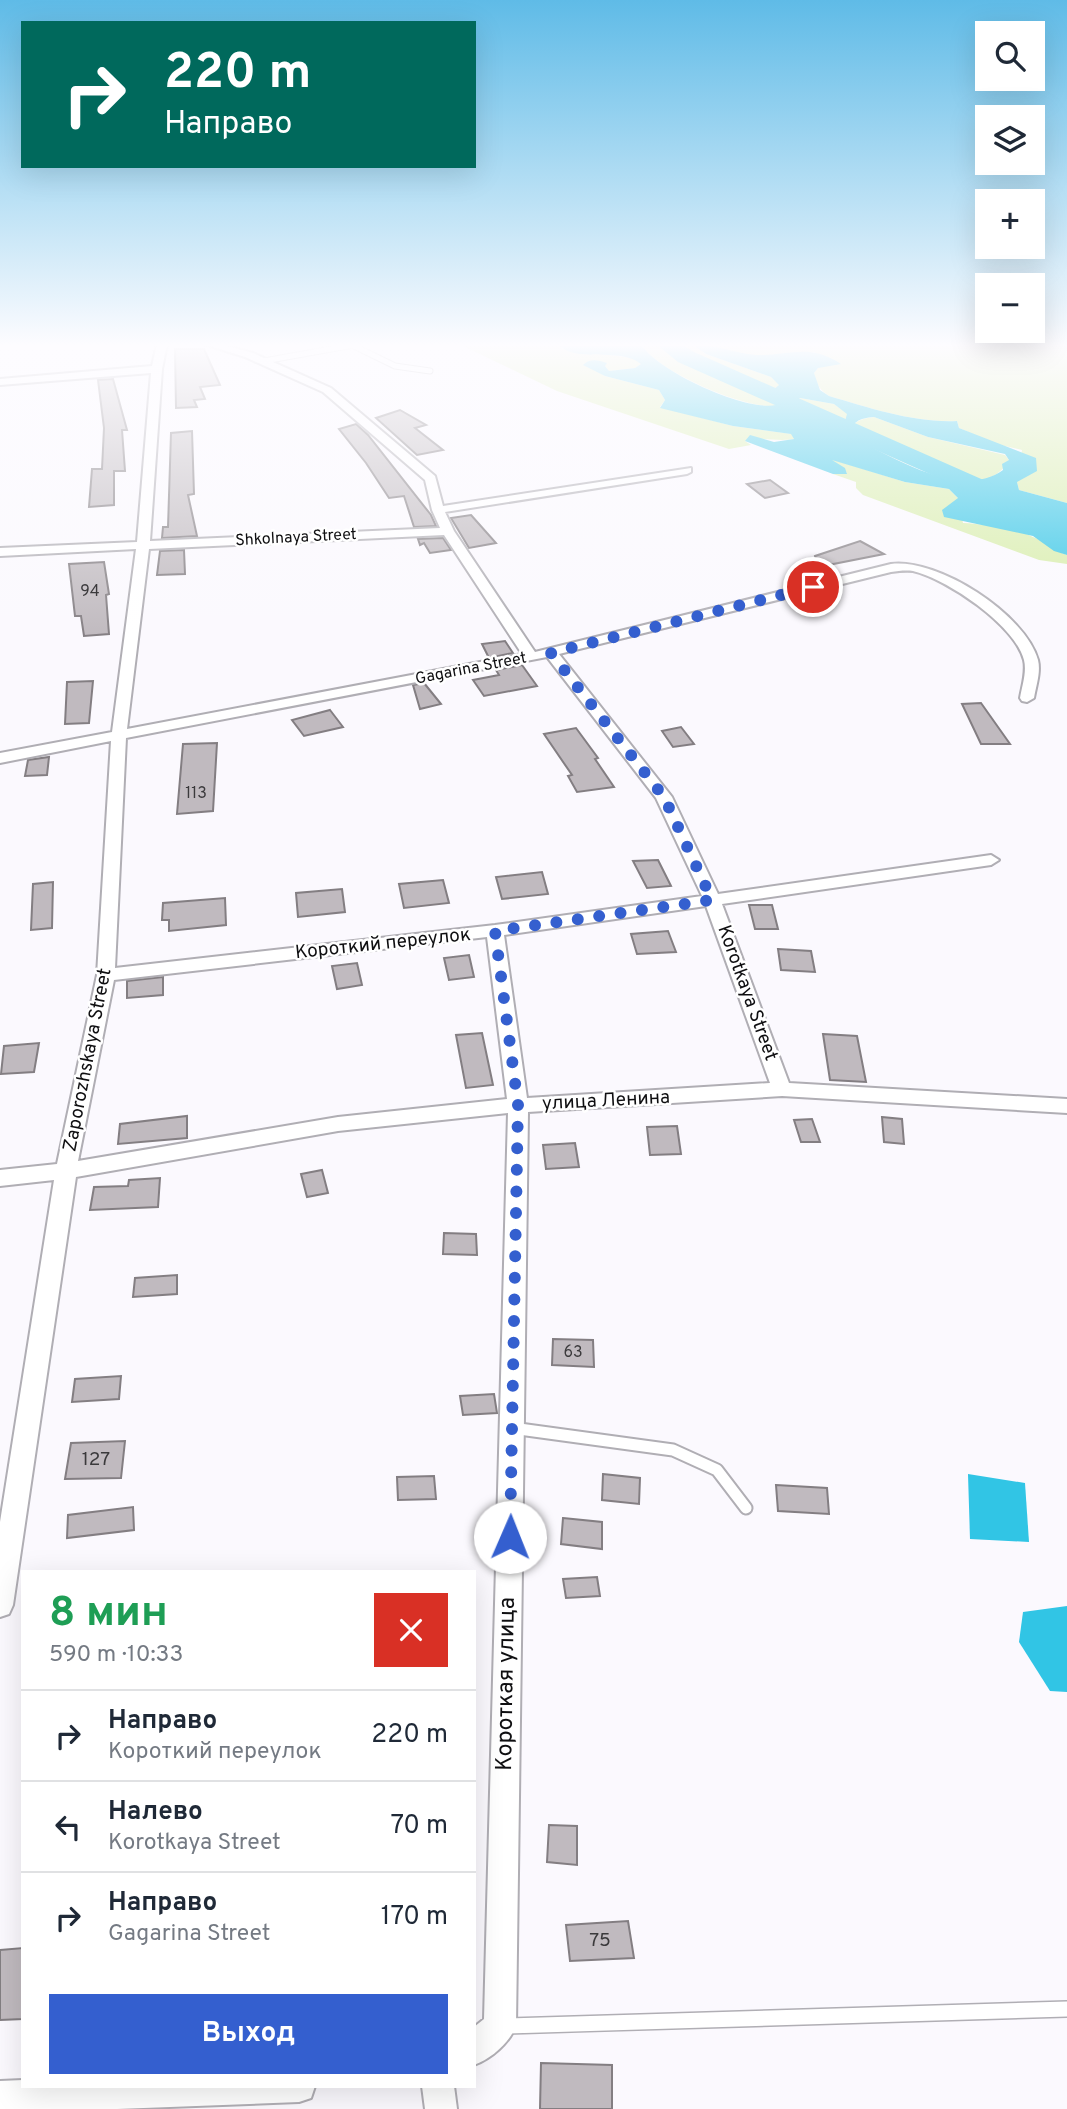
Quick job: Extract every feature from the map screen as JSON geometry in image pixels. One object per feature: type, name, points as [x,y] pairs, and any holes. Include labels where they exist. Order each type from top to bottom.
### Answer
[{"type":"street","name":"Zaporozhskaya Street","points":[[0,1605],[66,1171],[106,975],[120,736],[144,545],[152,442]]},
{"type":"street","points":[[388,442],[431,479],[448,531],[531,657]]},
{"type":"street","points":[[439,510],[687,470]]},
{"type":"street","name":"Shkolnaya Street","points":[[0,552],[448,531]]},
{"type":"street","name":"Gagarina Street","points":[[0,758],[551,653],[891,568],[911,567],[928,572],[993,609],[1016,634],[1031,661],[1027,698]]},
{"type":"street","name":"Korotkaya Street","points":[[551,653],[664,797],[712,900],[782,1089]]},
{"type":"street","name":"Короткий переулок","points":[[106,975],[495,931],[991,860]]},
{"type":"street","name":"Короткая улица","points":[[495,931],[518,1105],[500,2026]]},
{"type":"street","name":"улица Ленина","points":[[0,1178],[66,1171],[338,1124],[518,1105],[570,1104],[782,1089],[1067,1106]]},
{"type":"street","points":[[476,2047],[500,2026]]},
{"type":"street","points":[[0,2097],[245,2088]]},
{"type":"street","points":[[438,2088],[441,2109]]},
{"type":"lane","points":[[512,1428],[673,1450],[717,1470],[746,1508]]},
{"type":"lane","points":[[500,2026],[1067,2009]]},
{"type":"green space","points":[[709,442],[747,442],[751,445],[729,449]]},
{"type":"green space","points":[[862,442],[951,442],[1005,455],[1009,460],[995,475],[977,481],[955,480],[908,464]]},
{"type":"green space","points":[[992,442],[1067,442],[1067,503],[1019,490],[1017,482],[1022,450]]},
{"type":"green space","points":[[828,458],[905,482],[949,489],[958,498],[963,523],[999,527],[1026,534],[1067,555],[1067,564],[1039,560],[863,495],[856,488],[856,482],[833,474],[847,473]]},
{"type":"water","points":[[749,442],[861,442],[925,472],[966,481],[985,478],[1003,470],[1002,464],[1009,460],[1005,454],[953,442],[996,442],[1036,458],[1037,471],[1017,482],[1019,490],[1067,503],[1067,555],[1054,551],[1033,536],[944,517],[942,510],[958,498],[949,489],[905,482],[832,460],[845,468],[847,474],[833,474]]},
{"type":"water","points":[[968,1474],[1025,1483],[1029,1542],[970,1539]]},
{"type":"water","points":[[1067,1606],[1067,1692],[1050,1691],[1019,1642],[1023,1612]]},
{"type":"building","points":[[103,442],[123,442],[125,471],[114,471],[114,505],[89,507],[92,469],[102,469]]},
{"type":"building","points":[[171,442],[192,442],[194,494],[188,495],[197,536],[162,538],[163,527],[168,527]]},
{"type":"building","points":[[350,442],[374,442],[431,515],[436,526],[414,527],[404,496],[389,498]]},
{"type":"building","points":[[403,442],[433,442],[443,450],[417,455]]},
{"type":"building","points":[[770,480],[788,493],[765,498],[747,484]]},
{"type":"building","points":[[471,515],[496,543],[469,548],[451,518]]},
{"type":"building","points":[[443,538],[451,550],[430,553],[424,543],[420,545],[418,539]]},
{"type":"building","points":[[860,541],[884,554],[818,567],[815,556]]},
{"type":"building","points":[[184,550],[185,574],[157,575],[160,551]]},
{"type":"building","points":[[104,562],[109,594],[106,595],[109,634],[84,636],[81,616],[75,616],[69,564]]},
{"type":"building","points":[[505,641],[513,653],[489,658],[482,644]]},
{"type":"building","points":[[522,665],[537,686],[484,696],[473,680],[499,675],[496,670]]},
{"type":"building","points":[[93,681],[89,723],[65,724],[67,682]]},
{"type":"building","points":[[424,683],[441,704],[420,709],[413,685]]},
{"type":"building","points":[[981,703],[1010,744],[981,744],[962,704]]},
{"type":"building","points":[[330,710],[343,727],[304,736],[292,720]]},
{"type":"building","points":[[681,727],[694,744],[673,747],[662,731]]},
{"type":"building","points":[[576,728],[598,758],[595,759],[614,787],[577,792],[568,776],[572,775],[544,734]]},
{"type":"building","points":[[217,743],[213,811],[177,814],[183,744]]},
{"type":"building","points":[[49,757],[47,775],[25,776],[28,760]]},
{"type":"building","points":[[658,860],[671,886],[647,888],[633,861]]},
{"type":"building","points":[[542,872],[548,894],[502,899],[496,877]]},
{"type":"building","points":[[443,880],[449,903],[404,908],[399,884]]},
{"type":"building","points":[[53,882],[52,928],[31,930],[33,884]]},
{"type":"building","points":[[342,889],[345,912],[298,917],[296,893]]},
{"type":"building","points":[[225,898],[226,925],[169,931],[169,920],[162,920],[163,903]]},
{"type":"building","points":[[749,905],[772,905],[778,929],[755,929]]},
{"type":"building","points":[[668,931],[676,952],[637,954],[631,934]]},
{"type":"building","points":[[778,949],[811,951],[815,972],[781,970]]},
{"type":"building","points":[[469,955],[474,977],[449,980],[444,958]]},
{"type":"building","points":[[357,963],[362,985],[337,989],[332,966]]},
{"type":"building","points":[[163,977],[163,995],[127,998],[127,981]]},
{"type":"building","points":[[482,1033],[493,1085],[466,1088],[456,1035]]},
{"type":"building","points":[[823,1034],[857,1036],[866,1082],[830,1080]]},
{"type":"building","points":[[39,1043],[34,1072],[1,1074],[4,1046]]},
{"type":"building","points":[[187,1116],[187,1138],[118,1144],[120,1124]]},
{"type":"building","points":[[882,1117],[902,1119],[904,1144],[884,1142]]},
{"type":"building","points":[[812,1119],[820,1142],[801,1142],[794,1120]]},
{"type":"building","points":[[677,1126],[681,1154],[650,1155],[647,1127]]},
{"type":"building","points":[[575,1143],[579,1167],[546,1169],[543,1145]]},
{"type":"building","points":[[322,1170],[328,1193],[307,1197],[301,1174]]},
{"type":"building","points":[[160,1178],[158,1207],[90,1210],[94,1187],[128,1186],[129,1180]]},
{"type":"building","points":[[444,1233],[476,1234],[477,1255],[443,1254]]},
{"type":"building","points":[[177,1275],[177,1294],[133,1297],[135,1278]]},
{"type":"building","points":[[553,1339],[593,1340],[594,1367],[552,1365]]},
{"type":"building","points":[[121,1376],[119,1399],[72,1402],[75,1379]]},
{"type":"building","points":[[494,1394],[497,1413],[463,1415],[460,1396]]},
{"type":"building","points":[[125,1441],[121,1478],[65,1479],[71,1443]]},
{"type":"building","points":[[603,1474],[640,1478],[639,1504],[602,1500]]},
{"type":"building","points":[[434,1476],[436,1499],[398,1500],[397,1477]]},
{"type":"building","points":[[776,1485],[827,1488],[829,1514],[778,1511]]},
{"type":"building","points":[[133,1507],[134,1530],[67,1538],[68,1515]]},
{"type":"building","points":[[563,1518],[602,1522],[602,1549],[561,1544]]},
{"type":"building","points":[[597,1577],[600,1596],[566,1598],[563,1579]]},
{"type":"building","points":[[549,1825],[577,1826],[577,1865],[547,1862]]},
{"type":"building","points":[[628,1921],[634,1958],[570,1961],[566,1925]]},
{"type":"building","points":[[21,1948],[21,2019],[0,2020],[0,1950]]},
{"type":"building","points":[[541,2063],[612,2065],[612,2109],[540,2109]]},
{"type":"waterway","points":[[877,442],[1067,527]]},
{"type":"route","points":[[510,1537],[518,1105],[495,931],[712,900],[664,797],[551,653],[813,587]]}]
